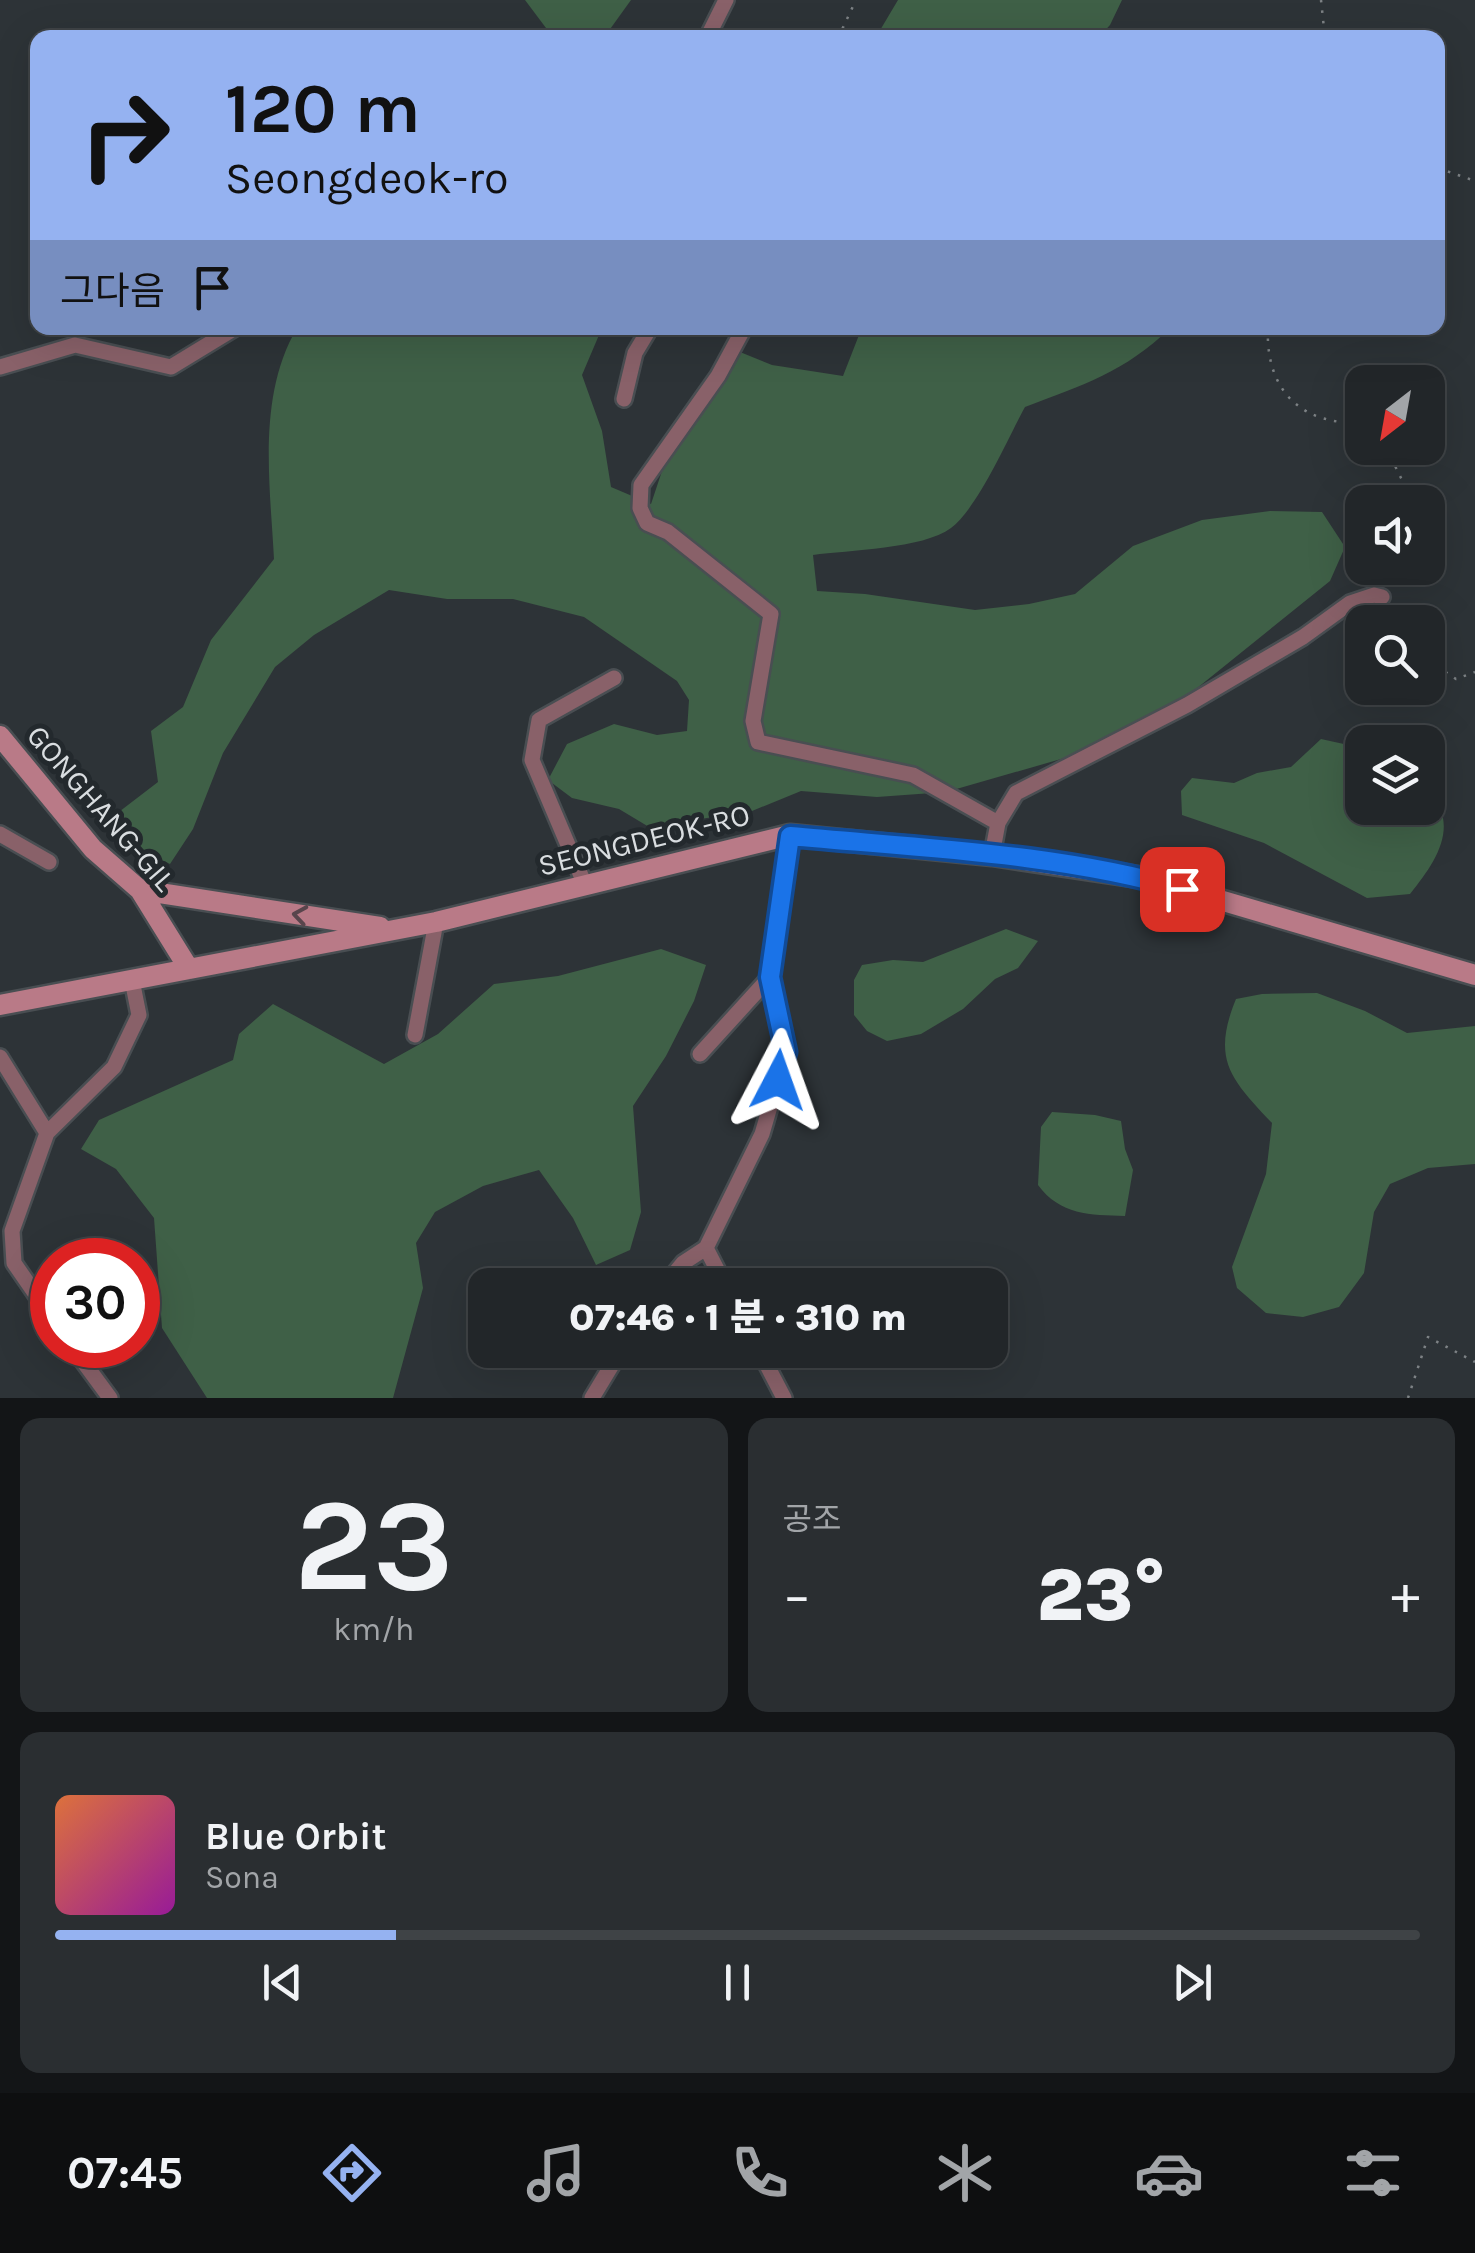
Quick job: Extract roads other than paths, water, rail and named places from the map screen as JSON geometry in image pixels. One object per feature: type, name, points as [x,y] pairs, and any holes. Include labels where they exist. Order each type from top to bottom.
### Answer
[{"type":"street","points":[[711,30],[726,0]]},
{"type":"street","points":[[0,367],[75,344],[171,367],[224,335]]},
{"type":"street","points":[[624,399],[635,352],[646,335]]},
{"type":"street","points":[[740,335],[718,376],[642,486],[640,508],[646,523],[668,532],[770,614],[753,721],[758,742],[912,776],[998,823]]},
{"type":"street","points":[[992,855],[998,823],[1016,793],[1188,705],[1350,604],[1382,597]]},
{"type":"street","points":[[585,884],[532,760],[540,720],[614,678]]},
{"type":"street","name":"GONGHANG-GIL","points":[[0,736],[94,849],[140,890],[189,970]]},
{"type":"street","points":[[0,834],[49,862]]},
{"type":"street","points":[[679,1268],[706,1248],[762,1134],[786,1052],[770,977],[790,836]]},
{"type":"street","name":"SEONGDEOK-RO","points":[[0,1005],[436,922],[790,836],[992,855],[1145,878],[1475,975]]},
{"type":"street","points":[[140,890],[396,930]]},
{"type":"street","points":[[415,1034],[436,922]]},
{"type":"street","points":[[700,1054],[770,977]]},
{"type":"street","points":[[30,1286],[14,1263],[12,1230],[47,1133],[114,1067],[139,1015],[132,980]]},
{"type":"street","points":[[0,1056],[47,1133]]},
{"type":"street","points":[[706,1248],[717,1268]]},
{"type":"street","points":[[88,1368],[110,1398]]},
{"type":"street","points":[[592,1398],[610,1368]]},
{"type":"street","points":[[768,1368],[784,1398]]}]
